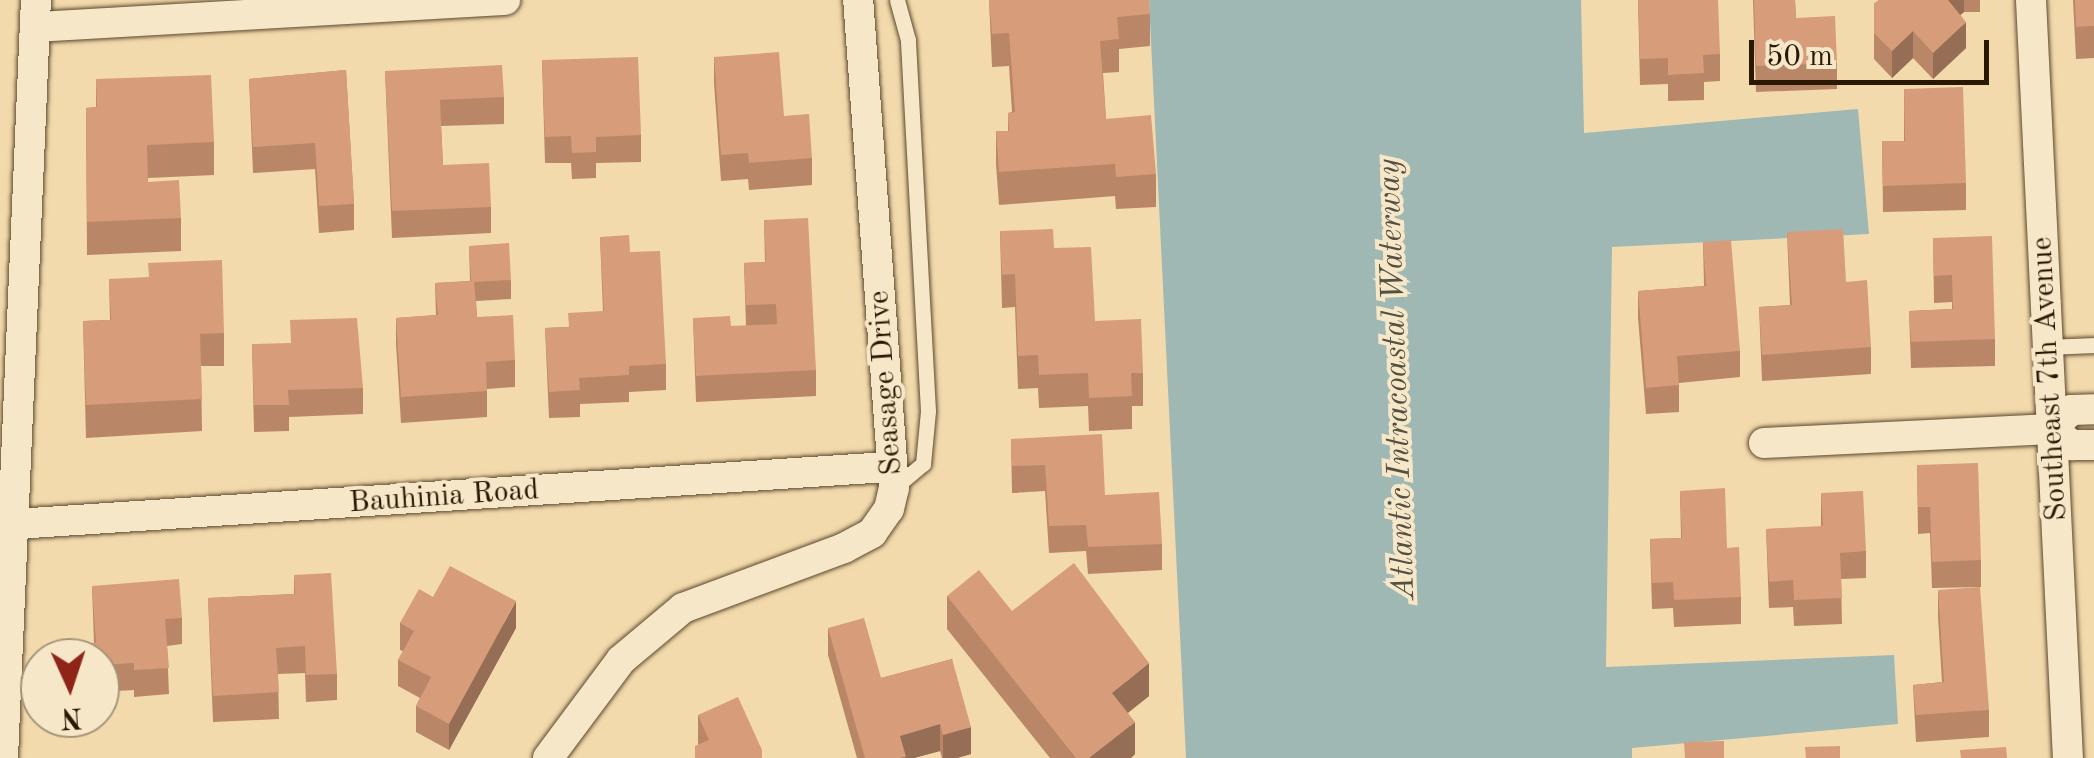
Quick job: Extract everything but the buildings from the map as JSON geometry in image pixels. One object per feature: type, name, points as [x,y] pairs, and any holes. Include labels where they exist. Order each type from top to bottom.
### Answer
[{"type":"street","points":[[3,758],[4,526],[36,14],[505,0]]},
{"type":"street","name":"Seasage Drive","points":[[548,758],[620,660],[683,608],[872,533],[891,478],[858,0]]},
{"type":"street","name":"Southeast 7th Avenue","points":[[2031,0],[2068,758]]},
{"type":"street","points":[[1764,443],[2052,429],[2071,410],[2094,409]]},
{"type":"street","points":[[2052,429],[2072,446],[2094,445]]},
{"type":"street","name":"Bauhinia Road","points":[[4,526],[891,478]]},
{"type":"lane","points":[[891,478],[922,464],[928,412],[908,40],[897,0]]},
{"type":"lane","points":[[2048,348],[2094,345]]},
{"type":"water","name":"Atlantic Intracoastal Waterway","points":[[1149,0],[1581,0],[1584,133],[1858,109],[1869,234],[1612,247],[1606,667],[1894,655],[1898,724],[1632,748],[1632,758],[1186,758]]}]
